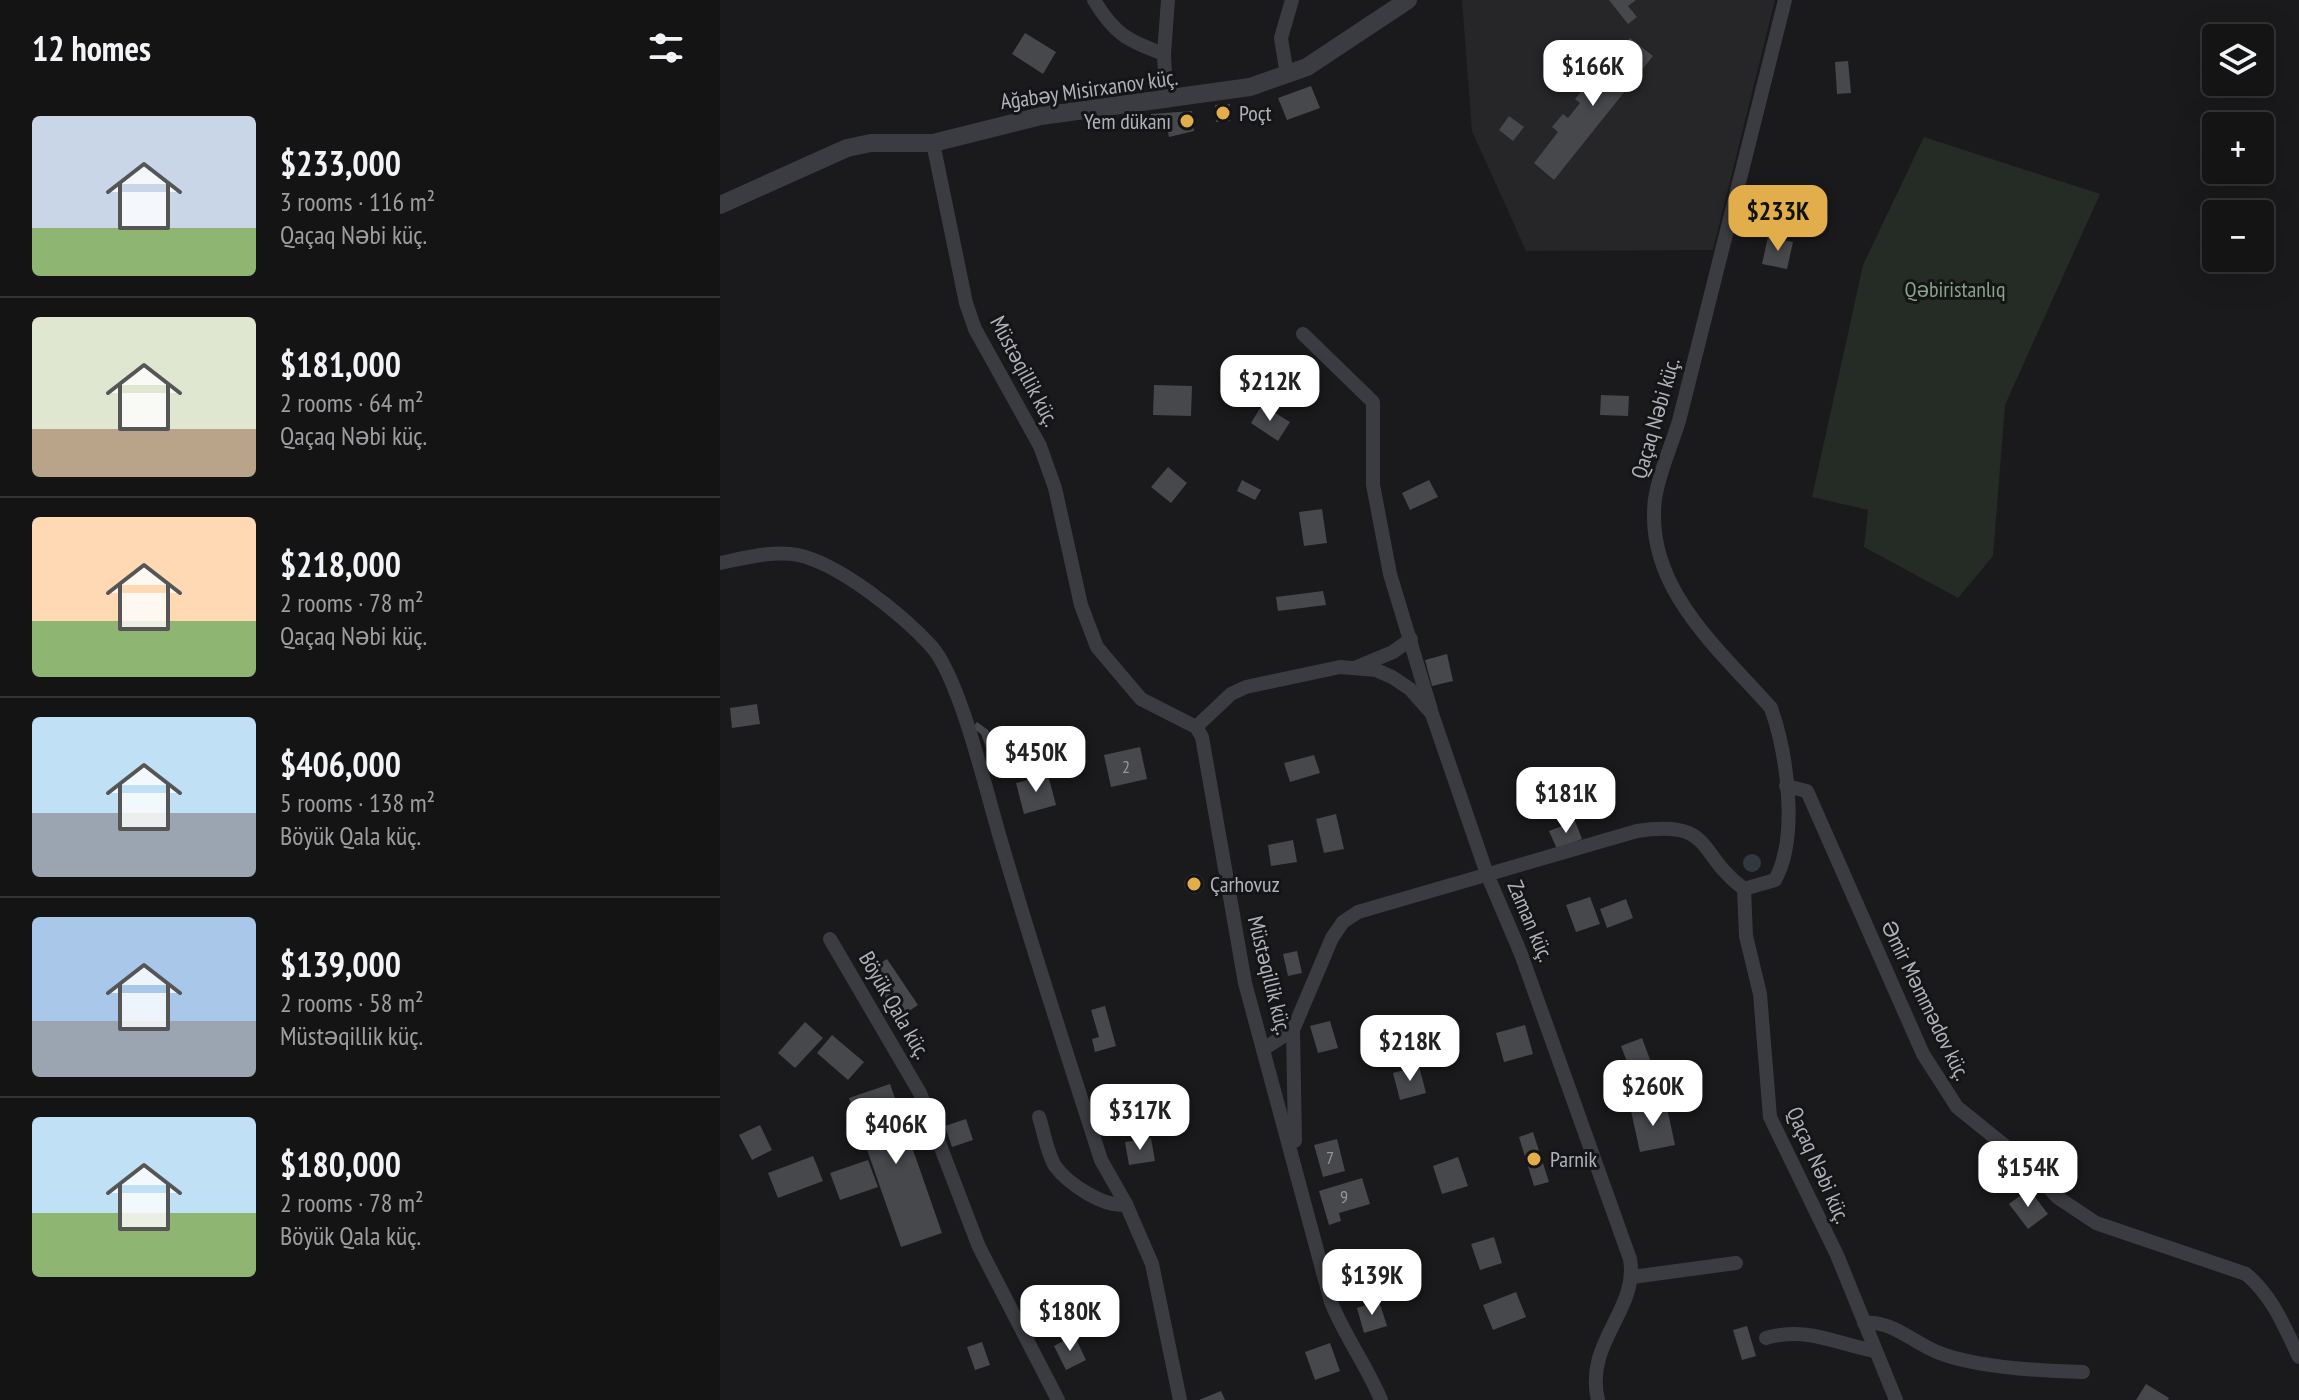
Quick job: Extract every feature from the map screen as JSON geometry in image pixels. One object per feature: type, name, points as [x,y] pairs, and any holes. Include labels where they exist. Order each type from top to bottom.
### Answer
[{"type":"street","points":[[1094,0],[1115,31],[1129,41],[1164,54]]},
{"type":"street","points":[[1166,101],[1164,54],[1168,0]]},
{"type":"street","points":[[1287,75],[1281,38],[1292,0]]},
{"type":"street","name":"Ağabəy Misirxanov küç.","points":[[720,205],[847,148],[871,143],[933,143],[1041,116],[1250,87],[1287,75],[1327,56],[1408,0]]},
{"type":"street","name":"Qaçaq Nəbi küç.","points":[[1785,0],[1655,502],[1665,567],[1684,611],[1771,708],[1781,743],[1786,786],[1787,850],[1775,880],[1744,889],[1746,936],[1760,994],[1770,1117],[1837,1255],[1896,1400]]},
{"type":"street","name":"Müstəqillik küç.","points":[[933,143],[963,295],[975,329],[1040,446],[1055,488],[1081,605],[1097,647],[1141,699],[1196,727],[1206,750],[1245,983],[1331,1302],[1344,1334],[1368,1371],[1381,1400]]},
{"type":"street","points":[[1303,334],[1373,402],[1373,485],[1390,574],[1432,714]]},
{"type":"street","points":[[720,563],[795,554],[817,561],[847,577],[932,648],[944,667],[970,737],[1101,1160],[1126,1204],[1152,1264],[1180,1400]]},
{"type":"street","points":[[1357,667],[1393,652],[1411,639]]},
{"type":"street","name":"Zaman küç.","points":[[1196,727],[1231,694],[1246,687],[1357,667],[1392,677],[1410,689],[1432,714],[1487,874],[1546,1022],[1622,1236],[1632,1277]]},
{"type":"street","name":"Əmir Məmmədov küç.","points":[[1786,786],[1807,791],[1813,801],[1826,839],[1923,1054],[1957,1107],[2030,1166],[2057,1197],[2096,1223],[2246,1274],[2262,1288],[2277,1311],[2299,1357]]},
{"type":"street","points":[[1292,1149],[1296,1138],[1293,1030],[1332,938],[1343,922],[1358,912],[1637,831],[1666,827],[1694,833],[1714,853],[1725,875],[1744,889]]},
{"type":"street","name":"Böyük Qala küç.","points":[[830,939],[920,1093],[979,1247],[1058,1400]]},
{"type":"street","points":[[1265,1048],[1293,1030]]},
{"type":"street","points":[[1039,1117],[1053,1164],[1062,1173],[1115,1207],[1126,1204]]},
{"type":"street","points":[[1598,1400],[1594,1368],[1632,1277],[1736,1263]]},
{"type":"street","points":[[1864,1323],[1890,1327],[1938,1353],[1974,1361],[2083,1372]]},
{"type":"street","points":[[1766,1338],[1785,1332],[1809,1333],[1876,1351]]},
{"type":"shaded area","points":[[1462,0],[1775,0],[1713,250],[1526,251],[1472,131]]},
{"type":"shaded area","points":[[1748,854],[1756,854],[1761,863],[1759,870],[1748,872],[1743,867],[1743,859]]},
{"type":"shaded area","name":"Çarhovuz","points":[[1194,874],[1201,877],[1204,884],[1201,891],[1194,894],[1187,891],[1184,884],[1187,877]]},
{"type":"green space","name":"Qəbiristanlıq","points":[[1924,137],[2100,194],[2005,405],[1993,556],[1958,598],[1864,547],[1868,510],[1812,497],[1863,265]]},
{"type":"building","points":[[1609,0],[1636,0],[1628,6],[1637,17],[1628,24]]},
{"type":"building","points":[[1025,33],[1056,52],[1043,74],[1012,54]]},
{"type":"building","points":[[1630,38],[1653,56],[1554,180],[1534,163],[1558,132],[1552,127],[1563,114],[1568,118],[1580,103],[1575,99],[1590,81],[1594,83]]},
{"type":"building","points":[[1848,61],[1851,93],[1837,94],[1835,62]]},
{"type":"building","points":[[1311,86],[1320,108],[1287,120],[1278,98]]},
{"type":"building","name":"Poçt","points":[[1230,104],[1230,121],[1216,122],[1215,105]]},
{"type":"building","points":[[1192,111],[1194,131],[1169,137],[1167,127],[1152,128],[1151,114]]},
{"type":"building","points":[[1509,116],[1524,127],[1513,141],[1499,130]]},
{"type":"building","points":[[1768,237],[1793,242],[1787,269],[1762,264]]},
{"type":"building","points":[[1154,385],[1192,386],[1191,416],[1153,415]]},
{"type":"building","points":[[1601,395],[1629,396],[1628,416],[1600,415]]},
{"type":"building","points":[[1262,405],[1290,422],[1278,441],[1251,423]]},
{"type":"building","points":[[1168,467],[1187,483],[1171,503],[1151,487]]},
{"type":"building","points":[[1242,480],[1261,490],[1255,500],[1237,491]]},
{"type":"building","points":[[1429,480],[1438,497],[1410,510],[1402,493]]},
{"type":"building","points":[[1322,509],[1327,543],[1304,546],[1299,512]]},
{"type":"building","points":[[1323,591],[1326,605],[1278,611],[1276,597]]},
{"type":"building","points":[[1447,654],[1453,681],[1432,686],[1425,660]]},
{"type":"building","points":[[757,704],[760,724],[732,728],[730,708]]},
{"type":"building","points":[[977,722],[988,730],[996,746],[987,750],[981,734],[972,728]]},
{"type":"building","points":[[1140,747],[1147,779],[1111,787],[1104,755]]},
{"type":"building","points":[[1314,755],[1320,773],[1290,782],[1284,763]]},
{"type":"building","points":[[1048,775],[1056,805],[1024,814],[1016,783]]},
{"type":"building","points":[[1336,814],[1344,849],[1324,853],[1316,819]]},
{"type":"building","points":[[1575,821],[1582,839],[1557,849],[1549,831]]},
{"type":"building","points":[[1293,840],[1297,862],[1271,866],[1268,845]]},
{"type":"building","points":[[1590,897],[1600,924],[1576,932],[1566,905]]},
{"type":"building","points":[[1626,899],[1633,918],[1607,928],[1600,909]]},
{"type":"building","points":[[1297,951],[1302,973],[1288,976],[1283,954]]},
{"type":"building","points":[[887,959],[918,1005],[899,1018],[868,971]]},
{"type":"building","points":[[1105,1006],[1116,1046],[1095,1052],[1092,1039],[1099,1037],[1091,1010]]},
{"type":"building","points":[[1330,1021],[1338,1048],[1318,1053],[1310,1026]]},
{"type":"building","points":[[805,1022],[823,1038],[795,1068],[778,1053]]},
{"type":"building","points":[[1525,1025],[1533,1054],[1504,1062],[1496,1033]]},
{"type":"building","points":[[832,1035],[864,1062],[848,1080],[817,1053]]},
{"type":"building","points":[[1642,1038],[1655,1073],[1634,1080],[1621,1046]]},
{"type":"building","points":[[1419,1066],[1426,1093],[1400,1100],[1393,1073]]},
{"type":"building","points":[[890,1084],[942,1233],[901,1247],[849,1098]]},
{"type":"building","points":[[1666,1103],[1675,1145],[1640,1152],[1631,1111]]},
{"type":"building","points":[[966,1119],[973,1140],[952,1147],[945,1126]]},
{"type":"building","points":[[760,1125],[772,1150],[752,1160],[739,1135]]},
{"type":"building","name":"Parnik","points":[[1533,1132],[1549,1182],[1534,1186],[1519,1137]]},
{"type":"building","points":[[1151,1138],[1155,1161],[1129,1165],[1125,1142]]},
{"type":"building","points":[[1337,1139],[1345,1171],[1323,1177],[1314,1145]]},
{"type":"building","points":[[813,1156],[823,1181],[778,1198],[768,1173]]},
{"type":"building","points":[[1458,1157],[1468,1186],[1442,1194],[1433,1166]]},
{"type":"building","points":[[868,1160],[878,1187],[840,1200],[830,1173]]},
{"type":"building","points":[[1362,1178],[1370,1204],[1339,1213],[1341,1221],[1329,1225],[1319,1191]]},
{"type":"building","points":[[2029,1189],[2048,1214],[2028,1229],[2009,1204]]},
{"type":"building","points":[[1494,1237],[1502,1263],[1480,1270],[1471,1244]]},
{"type":"building","points":[[1516,1292],[1526,1317],[1493,1330],[1483,1305]]},
{"type":"building","points":[[1062,1294],[1073,1319],[1050,1329],[1039,1304]]},
{"type":"building","points":[[1379,1301],[1387,1326],[1364,1333],[1357,1308]]},
{"type":"building","points":[[1747,1326],[1756,1356],[1742,1360],[1733,1330]]},
{"type":"building","points":[[1074,1335],[1086,1360],[1066,1370],[1054,1346]]},
{"type":"building","points":[[982,1342],[990,1365],[975,1370],[967,1347]]},
{"type":"building","points":[[1330,1343],[1340,1371],[1315,1380],[1305,1352]]},
{"type":"building","points":[[2146,1384],[2169,1398],[2168,1400],[2136,1400]]},
{"type":"building","points":[[1221,1391],[1225,1400],[1199,1400]]},
{"type":"place","name":"Poçt","points":[[1223,113]]},
{"type":"place","name":"Yem dükanı","points":[[1187,121]]},
{"type":"place","name":"Çarhovuz","points":[[1194,884]]},
{"type":"place","name":"Parnik","points":[[1534,1159]]}]
